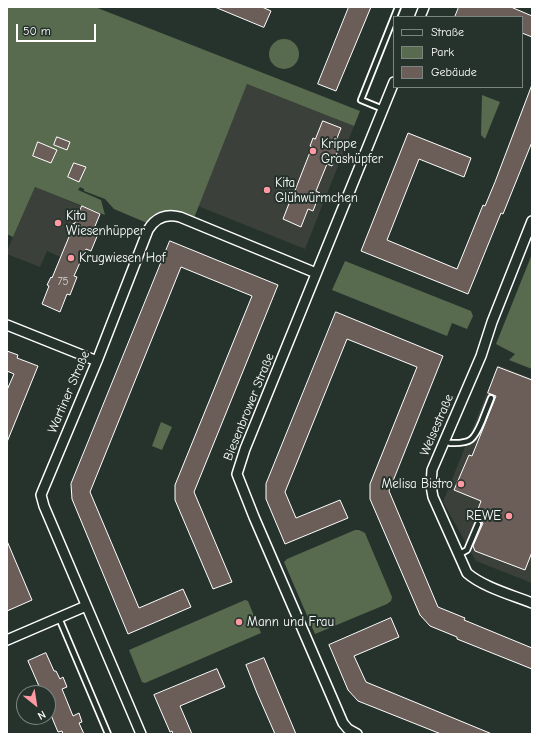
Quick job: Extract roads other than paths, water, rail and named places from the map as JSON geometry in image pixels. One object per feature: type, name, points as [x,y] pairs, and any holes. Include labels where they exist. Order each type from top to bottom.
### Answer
[{"type":"street","name":"Biesenbrower Straße","points":[[357,734],[348,729],[343,723],[237,474],[245,449],[393,84]]},
{"type":"street","name":"Wartiner Straße","points":[[141,734],[44,506],[41,495],[151,224],[160,217],[170,215],[180,217],[316,273]]},
{"type":"street","name":"Welsestraße","points":[[532,221],[492,322],[481,356],[432,473],[431,486],[433,496],[467,573],[474,579],[532,603]]},
{"type":"street","points":[[7,325],[96,361]]},
{"type":"street","points":[[7,640],[86,606]]},
{"type":"lane","points":[[383,109],[361,100],[393,20]]},
{"type":"lane","points":[[450,443],[462,443],[470,440],[476,435],[491,398]]},
{"type":"lane","points":[[458,555],[467,550],[478,524]]},
{"type":"lane","points":[[59,618],[108,734]]},
{"type":"place","name":"Krippe Grashüpfer","points":[[313,151]]},
{"type":"place","name":"Kita Glühwürmchen","points":[[267,190]]},
{"type":"place","name":"Kita Wiesenhüpper","points":[[58,223]]},
{"type":"place","name":"Krugwiesen Hof","points":[[71,258]]},
{"type":"place","name":"Melisa Bistro","points":[[461,484]]},
{"type":"place","name":"REWE","points":[[509,516]]},
{"type":"place","name":"Mann und Frau","points":[[239,622]]}]
